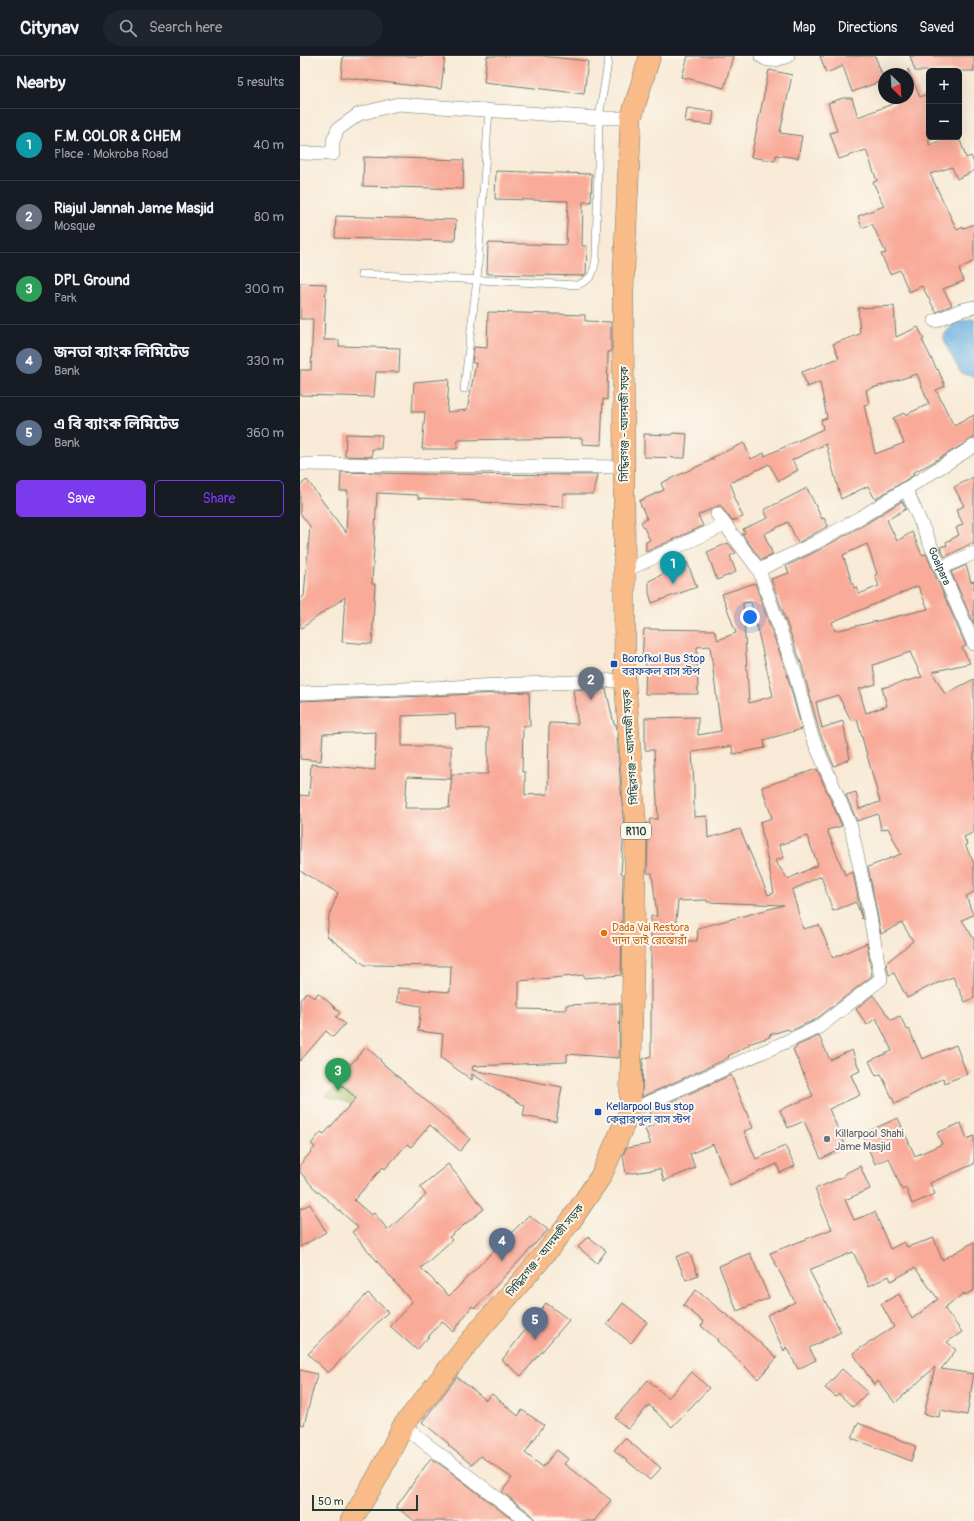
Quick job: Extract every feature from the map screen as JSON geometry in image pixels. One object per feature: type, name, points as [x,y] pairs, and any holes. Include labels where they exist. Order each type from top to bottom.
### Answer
[{"type":"main road","name":"সিদ্ধিরগঞ্জ - আদমজী সড়ক","points":[[351,1521],[378,1476],[403,1426],[480,1329],[540,1260],[570,1222],[601,1176],[630,1111],[636,830],[625,680],[623,291],[631,118],[650,56]]},
{"type":"street","points":[[761,56],[773,61],[788,56]]},
{"type":"street","points":[[300,153],[333,154],[333,141],[338,129],[359,114],[398,104],[599,118],[631,118]]},
{"type":"street","points":[[935,321],[961,310],[974,307]]},
{"type":"street","points":[[759,570],[815,543],[863,516],[974,446]]},
{"type":"street","points":[[300,464],[625,467]]},
{"type":"street","name":"Goalpara","points":[[906,489],[974,644]]},
{"type":"street","points":[[630,1111],[819,1027],[881,979],[852,827],[811,734],[794,669],[759,570],[717,514]]},
{"type":"street","points":[[624,571],[725,525]]},
{"type":"street","points":[[940,568],[974,553]]},
{"type":"street","points":[[300,694],[625,680]]},
{"type":"street","points":[[403,1426],[527,1521]]},
{"type":"lane","points":[[361,274],[577,285],[586,281],[594,271],[596,257],[599,118],[608,56]]},
{"type":"lane","points":[[464,389],[477,279],[489,110]]},
{"type":"green space","points":[[375,1071],[352,1104],[326,1096],[337,1086],[353,1096]]},
{"type":"water","points":[[974,318],[974,377],[961,373],[943,336],[955,323]]},
{"type":"building","points":[[343,56],[445,56],[441,89],[341,77]]},
{"type":"building","points":[[487,56],[542,56],[588,61],[584,94],[484,82]]},
{"type":"building","points":[[688,56],[733,56],[724,88],[682,77]]},
{"type":"building","points":[[820,56],[875,56],[880,68],[878,68],[878,82],[852,92],[843,66],[826,73]]},
{"type":"building","points":[[910,56],[974,56],[974,71],[962,71],[962,68],[926,68],[926,71],[915,71]]},
{"type":"building","points":[[769,70],[792,75],[780,133],[802,136],[798,158],[776,155],[775,161],[751,157]]},
{"type":"building","points":[[914,83],[920,97],[926,94],[926,140],[929,140],[929,145],[943,140],[960,140],[966,158],[971,156],[974,163],[974,171],[957,179],[952,167],[930,174],[957,230],[974,224],[974,261],[959,269],[964,281],[943,289],[952,305],[936,312],[922,286],[909,292],[900,270],[890,274],[881,254],[886,253],[872,224],[862,228],[858,216],[884,206],[873,182],[877,181],[866,150],[839,159],[830,133],[837,131],[828,103],[843,98],[852,98],[858,117],[892,104],[914,104]]},
{"type":"building","points":[[687,108],[714,112],[712,125],[685,122]]},
{"type":"building","points":[[364,157],[464,160],[463,189],[363,186]]},
{"type":"building","points":[[496,171],[592,174],[591,202],[583,202],[582,246],[587,246],[586,274],[583,276],[487,274],[488,243],[566,245],[568,201],[495,199]]},
{"type":"building","points":[[336,216],[456,220],[455,241],[335,238]]},
{"type":"building","points":[[300,283],[326,284],[324,340],[339,340],[339,346],[400,348],[399,372],[376,372],[374,397],[300,395],[300,370],[311,370],[313,319],[300,319]]},
{"type":"building","points":[[894,306],[896,337],[918,327],[924,339],[922,340],[937,370],[938,369],[945,386],[936,390],[954,426],[974,415],[974,438],[912,473],[914,475],[875,499],[868,486],[841,499],[826,444],[792,460],[798,470],[779,481],[769,464],[730,483],[735,495],[733,496],[743,517],[732,521],[720,505],[698,515],[703,526],[646,552],[646,542],[650,540],[641,522],[647,519],[639,501],[664,490],[661,483],[714,459],[709,459],[744,443],[751,459],[764,453],[765,456],[823,429],[821,420],[827,418],[820,382],[807,387],[802,372],[839,358],[833,344],[860,334],[858,308]],"holes":[[[917,374],[929,404],[905,415],[904,413],[893,418],[904,443],[875,454],[864,405],[869,404],[866,390]]]},
{"type":"building","points":[[488,312],[585,315],[585,321],[611,322],[611,352],[608,352],[607,400],[603,399],[601,445],[582,444],[582,438],[458,440],[457,449],[422,449],[425,412],[412,412],[414,382],[449,379],[447,412],[467,410],[476,363],[472,363],[474,347],[487,348]]},
{"type":"building","points":[[673,433],[687,434],[685,458],[644,457],[644,434],[672,435]]},
{"type":"building","points":[[346,434],[382,435],[381,449],[372,449],[372,457],[345,456]]},
{"type":"building","points":[[341,472],[597,475],[593,494],[563,494],[563,507],[418,498],[418,495],[377,493],[372,584],[375,584],[372,644],[342,642],[345,597],[300,629],[300,599],[304,596],[310,526],[300,513],[300,485],[307,480],[346,533],[348,491],[340,491]]},
{"type":"building","points":[[974,477],[974,545],[972,543],[945,557],[940,547],[947,545],[946,542],[959,535],[956,528],[963,524],[956,510],[964,506],[954,487]]},
{"type":"building","points":[[807,488],[822,519],[824,518],[828,526],[798,543],[788,522],[764,534],[773,555],[761,560],[742,534],[745,533],[743,529],[768,518],[764,510]]},
{"type":"building","points":[[902,501],[906,509],[887,520],[897,541],[912,532],[922,555],[926,554],[966,646],[962,648],[970,663],[932,672],[945,694],[974,679],[974,832],[964,837],[967,844],[965,845],[974,863],[974,892],[966,896],[973,915],[962,920],[974,939],[974,998],[965,1002],[953,977],[930,986],[907,998],[894,973],[889,975],[886,963],[913,941],[902,923],[881,934],[868,867],[901,854],[888,828],[881,830],[878,814],[857,821],[846,795],[856,792],[859,809],[880,802],[857,719],[851,720],[838,695],[816,702],[822,728],[843,721],[850,759],[834,766],[819,731],[802,666],[771,579],[789,573],[786,566],[819,550]],"holes":[[[867,544],[877,574],[875,575],[879,586],[859,594],[856,587],[854,588],[843,555]],[[918,586],[928,609],[835,631],[832,622]],[[910,652],[922,677],[882,688],[887,706],[866,713],[859,689],[876,684],[873,665]]]},
{"type":"building","points":[[728,543],[736,553],[730,556],[736,572],[717,580],[707,552]]},
{"type":"building","points":[[687,562],[697,587],[652,603],[649,593],[649,581]]},
{"type":"building","points":[[966,565],[971,582],[974,581],[974,624],[951,572]]},
{"type":"building","points":[[755,583],[786,671],[802,729],[764,740],[765,748],[733,754],[732,746],[692,752],[694,817],[707,816],[708,838],[740,829],[768,895],[774,893],[760,822],[772,818],[762,787],[817,769],[842,826],[827,830],[845,875],[853,872],[862,919],[856,902],[833,911],[821,876],[792,890],[803,929],[819,925],[833,958],[867,943],[872,976],[815,1020],[790,1031],[788,1029],[748,1044],[749,1045],[728,1056],[729,1057],[724,1060],[642,1097],[643,1059],[651,1056],[651,916],[657,916],[652,873],[647,873],[648,835],[650,819],[658,819],[654,750],[645,750],[645,718],[698,717],[698,735],[721,731],[710,646],[697,647],[698,694],[645,694],[646,657],[642,657],[644,629],[714,630],[718,640],[736,633],[722,594]],"holes":[[[751,602],[773,696],[749,703],[743,603]],[[807,836],[818,865],[788,879],[775,861],[784,857],[779,845]],[[707,900],[707,902],[784,905],[698,928],[697,941],[674,941],[678,901]]]},
{"type":"building","points":[[606,689],[614,724],[616,724],[624,830],[621,873],[623,874],[621,975],[584,978],[584,975],[519,981],[519,1009],[566,1010],[566,1005],[620,1003],[619,1058],[567,1054],[567,1062],[473,1066],[472,1070],[562,1087],[556,1122],[523,1116],[525,1106],[472,1074],[472,1080],[441,1058],[443,1034],[418,1031],[421,1006],[397,1002],[398,988],[450,992],[451,966],[365,965],[327,936],[329,915],[338,893],[300,871],[300,795],[309,796],[311,764],[375,770],[376,732],[323,734],[321,761],[300,759],[300,701],[529,692],[530,726],[523,726],[522,772],[525,772],[525,795],[548,794],[549,723],[578,724],[573,690]],"holes":[[[455,714],[456,729],[488,728],[488,774],[452,774],[449,808],[405,808],[407,777],[451,779],[451,746],[402,746],[402,716]]]},
{"type":"building","points":[[307,992],[314,998],[318,993],[340,1013],[336,1017],[345,1024],[333,1037],[326,1031],[300,1061],[300,1000]]},
{"type":"building","points":[[873,995],[891,1020],[900,1016],[907,1030],[909,1029],[922,1059],[956,1045],[967,1074],[945,1083],[943,1078],[895,1104],[881,1074],[876,1076],[869,1061],[892,1051],[876,1018],[867,1025],[856,1009]]},
{"type":"building","points":[[819,1036],[830,1060],[852,1050],[860,1071],[851,1075],[860,1095],[829,1109],[846,1147],[821,1159],[804,1121],[788,1128],[780,1110],[813,1096],[793,1049],[797,1047],[796,1046]]},
{"type":"building","points":[[366,1047],[381,1060],[380,1061],[470,1139],[460,1151],[430,1125],[411,1147],[407,1144],[385,1169],[383,1167],[354,1200],[371,1215],[374,1213],[388,1230],[426,1195],[420,1187],[448,1164],[484,1209],[449,1237],[452,1240],[421,1268],[449,1296],[529,1215],[548,1230],[475,1308],[472,1306],[453,1332],[442,1321],[417,1350],[390,1326],[412,1302],[352,1232],[358,1227],[314,1188],[300,1172],[300,1165],[315,1147],[311,1144],[321,1132],[324,1134],[356,1098],[336,1081]]},
{"type":"building","points":[[731,1075],[753,1128],[744,1131],[756,1159],[785,1146],[795,1166],[780,1173],[777,1164],[730,1185],[713,1144],[690,1154],[695,1168],[664,1181],[660,1169],[626,1174],[623,1155],[626,1148],[651,1144],[645,1129],[655,1124],[650,1111]]},
{"type":"building","points":[[898,1118],[915,1156],[942,1144],[937,1133],[961,1123],[967,1139],[974,1136],[974,1164],[930,1183],[935,1194],[912,1204],[906,1188],[902,1190],[889,1158],[875,1164],[862,1134]]},
{"type":"building","points":[[860,1166],[870,1189],[845,1200],[854,1220],[875,1212],[890,1249],[904,1242],[907,1247],[934,1238],[942,1260],[974,1242],[974,1290],[965,1295],[964,1293],[944,1308],[962,1332],[947,1342],[956,1350],[941,1369],[974,1374],[967,1415],[940,1410],[939,1417],[924,1414],[935,1367],[895,1403],[878,1381],[874,1385],[853,1353],[894,1327],[881,1304],[899,1294],[912,1319],[938,1299],[915,1268],[891,1281],[889,1276],[869,1286],[853,1252],[809,1270],[841,1332],[809,1348],[816,1360],[798,1369],[786,1347],[784,1351],[767,1315],[795,1302],[770,1253],[832,1229],[815,1189],[845,1176],[844,1174]]},
{"type":"building","points":[[310,1204],[326,1232],[300,1247],[300,1209]]},
{"type":"building","points":[[588,1236],[606,1251],[597,1263],[578,1247]]},
{"type":"building","points":[[689,1252],[698,1275],[686,1280],[676,1257]]},
{"type":"building","points":[[750,1253],[769,1298],[737,1311],[719,1266]]},
{"type":"building","points":[[696,1290],[777,1358],[758,1379],[717,1341],[718,1340],[701,1326],[704,1322],[683,1305]]},
{"type":"building","points":[[368,1293],[388,1312],[328,1373],[308,1354]]},
{"type":"building","points":[[546,1303],[569,1320],[521,1376],[502,1360]]},
{"type":"building","points":[[623,1303],[647,1322],[631,1343],[607,1324]]},
{"type":"building","points":[[842,1369],[868,1392],[853,1407],[839,1394],[836,1397],[825,1388]]},
{"type":"building","points":[[300,1370],[317,1374],[304,1425],[300,1424]]},
{"type":"building","points":[[692,1372],[709,1388],[672,1427],[649,1405],[628,1429],[615,1418],[648,1380],[668,1398]]},
{"type":"building","points":[[457,1377],[486,1400],[492,1394],[518,1416],[522,1410],[544,1425],[525,1453],[543,1467],[557,1450],[568,1459],[564,1464],[611,1500],[594,1521],[535,1521],[532,1515],[502,1492],[512,1478],[480,1456],[472,1465],[422,1422]]},
{"type":"building","points":[[858,1423],[916,1446],[911,1461],[852,1438]]},
{"type":"building","points":[[625,1438],[661,1468],[650,1480],[614,1450]]},
{"type":"building","points":[[431,1458],[514,1521],[415,1521],[396,1507]]},
{"type":"place","name":"F.M. COLOR & CHEM","points":[[673,584]]},
{"type":"place","name":"Borofkol Bus Stop বরফকল বাস স্টপ","points":[[614,664]]},
{"type":"place","name":"Riajul Jannah Jame Masjid","points":[[591,700]]},
{"type":"place","name":"Dada Vai Restora দাদা ভাই রেস্তোরাঁ","points":[[604,933]]},
{"type":"place","name":"DPL Ground","points":[[338,1091]]},
{"type":"place","name":"Kellarpool Bus stop কেল্লারপুল বাস স্টপ","points":[[598,1112]]},
{"type":"place","name":"Killarpool Shahi Jame Masjid","points":[[827,1139]]},
{"type":"place","name":"জনতা ব্যাংক লিমিটেড","points":[[502,1261]]},
{"type":"place","name":"এ বি ব্যাংক লিমিটেড","points":[[535,1340]]}]
